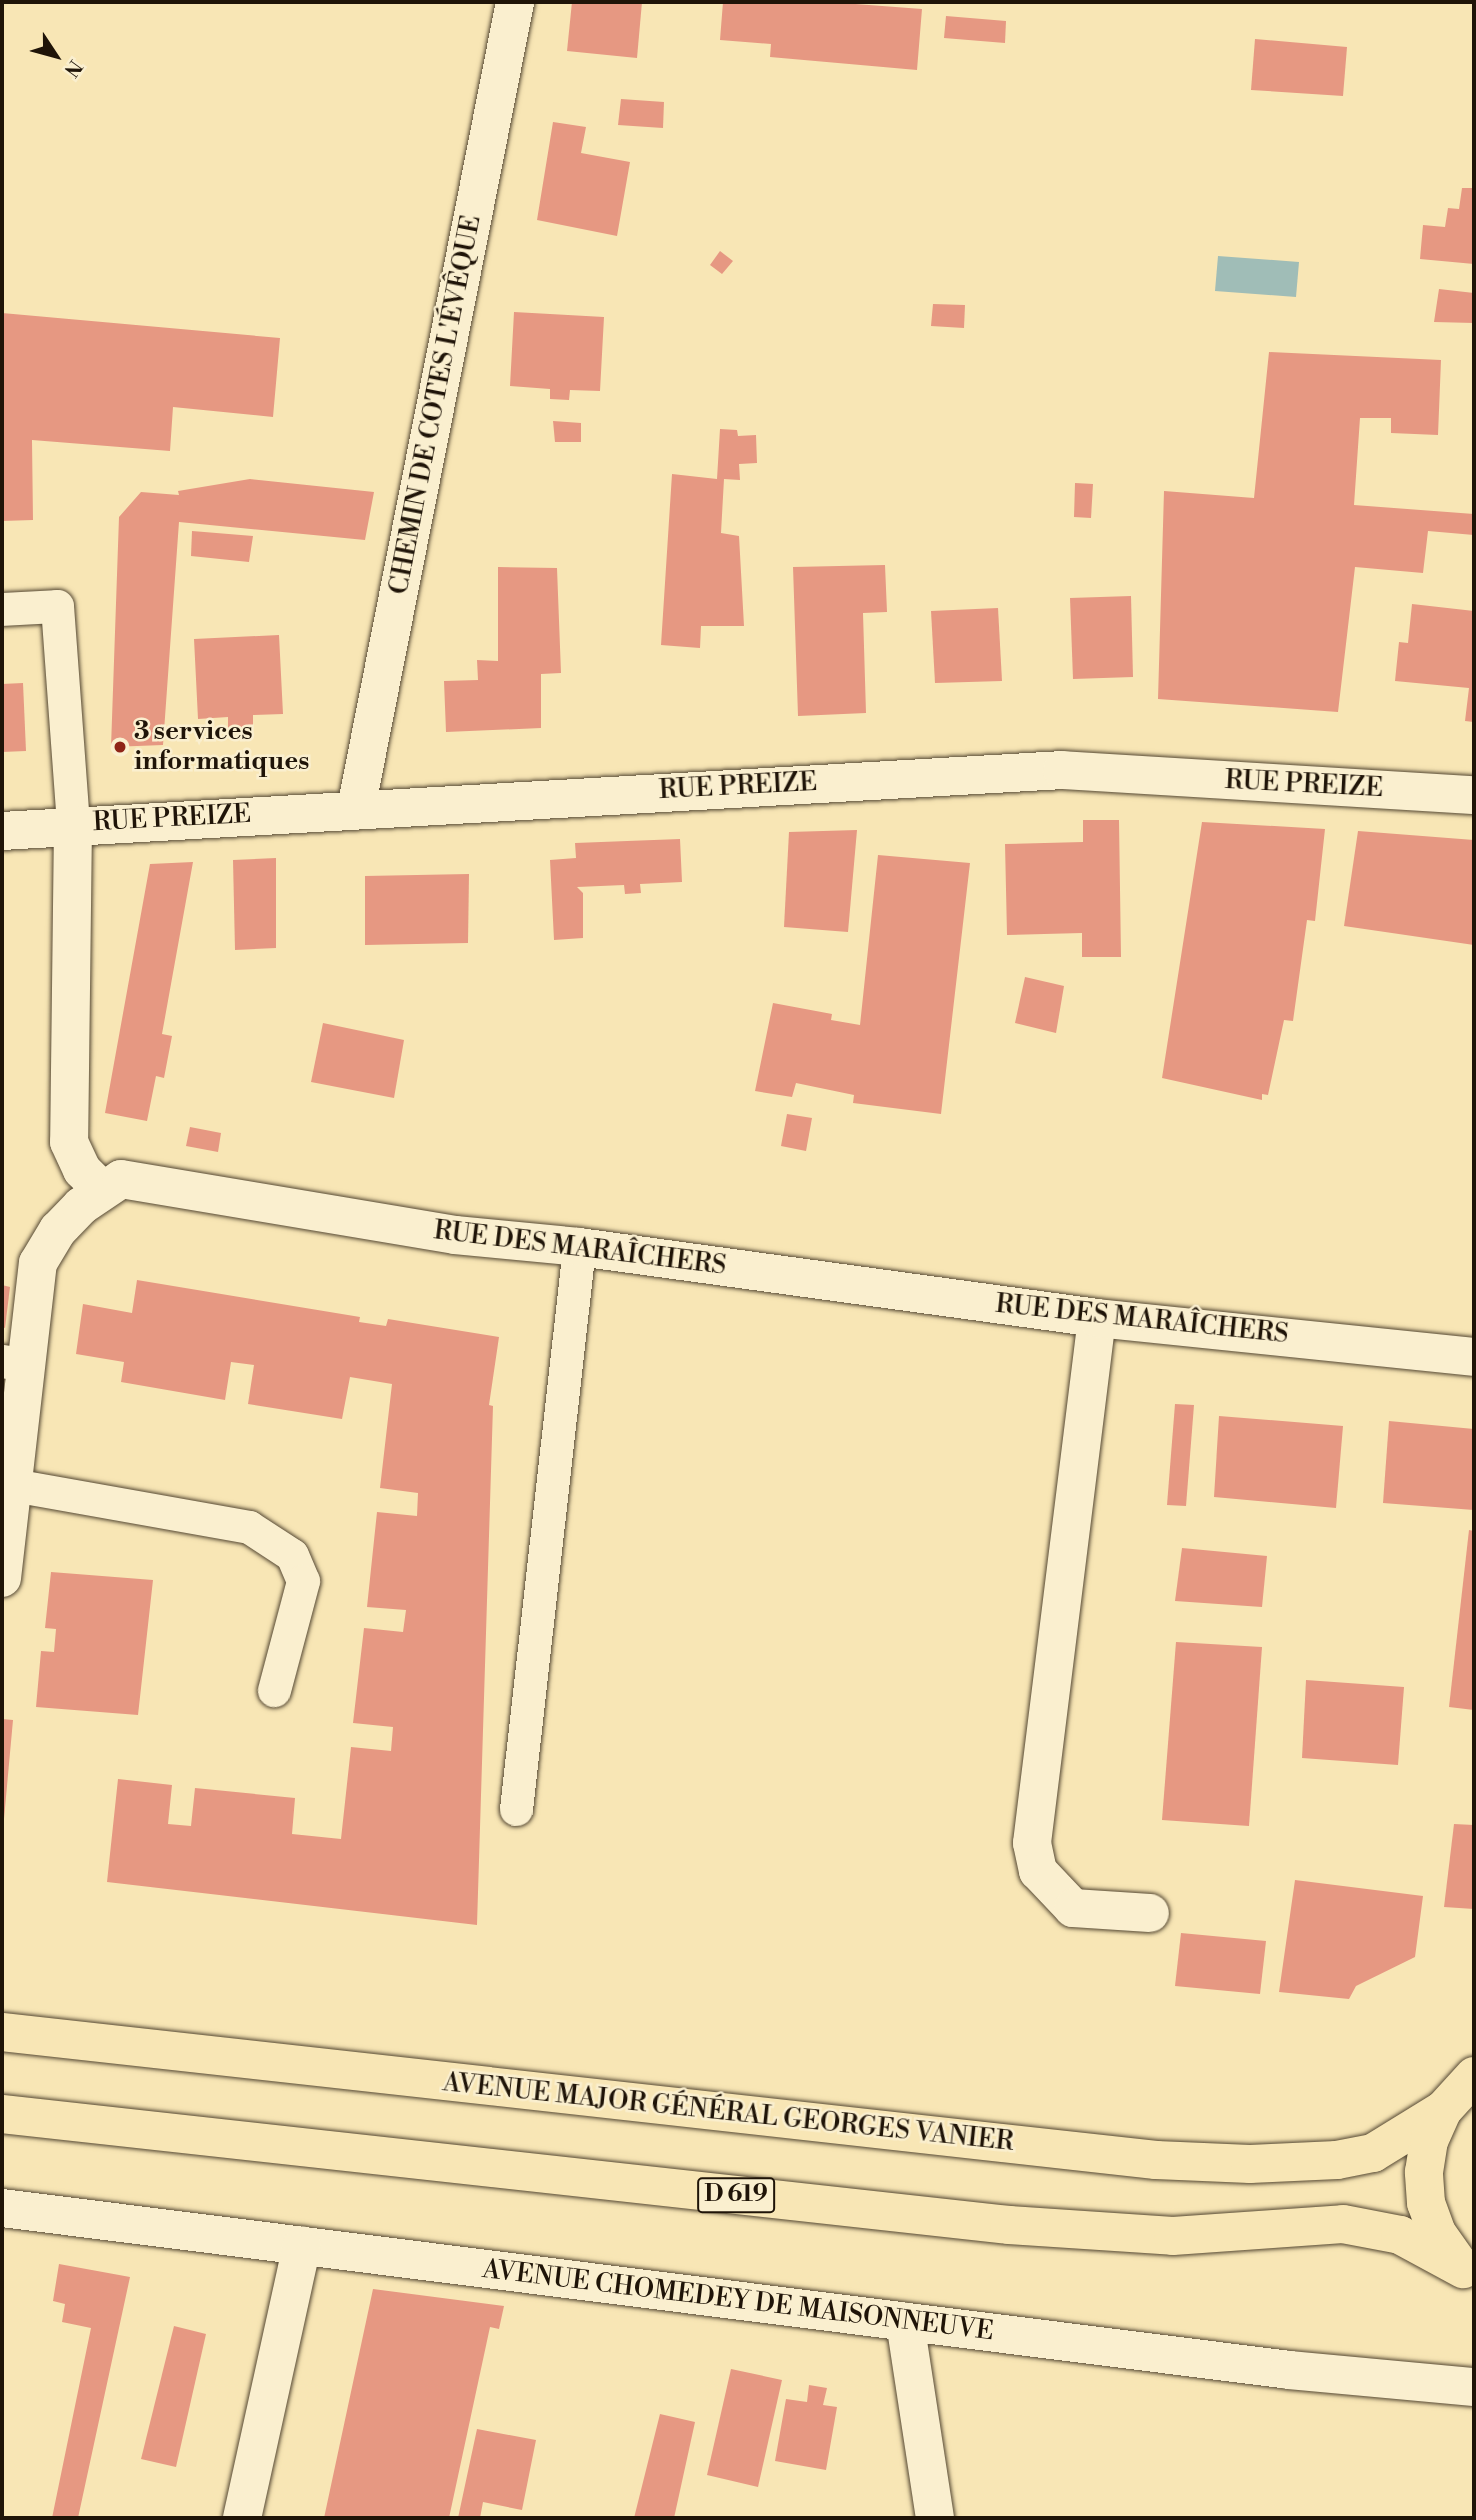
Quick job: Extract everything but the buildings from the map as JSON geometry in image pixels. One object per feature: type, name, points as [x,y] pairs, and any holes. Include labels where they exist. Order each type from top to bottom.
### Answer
[{"type":"main road","name":"AVENUE MAJOR GÉNÉRAL GEORGES VANIER","points":[[2,2032],[1157,2160],[1250,2164],[1337,2160],[1373,2153],[1443,2110]]},
{"type":"main road","points":[[1469,2272],[1437,2233],[1426,2203],[1424,2172],[1429,2141],[1443,2110],[1474,2076]]},
{"type":"main road","name":"D 619","points":[[2,2114],[1009,2225],[1173,2236],[1343,2224],[1400,2235],[1469,2272]]},
{"type":"street","name":"CHEMIN DE COTES L'ÉVÊQUE","points":[[356,809],[516,2]]},
{"type":"street","name":"RUE PREIZE","points":[[2,831],[1062,771],[1474,795]]},
{"type":"street","points":[[73,825],[69,1142],[82,1170],[102,1190]]},
{"type":"street","name":"RUE DES MARAÎCHERS","points":[[2,1578],[13,1485],[14,1363],[38,1263],[58,1230],[102,1190],[121,1180],[141,1180],[456,1235],[579,1247],[1097,1318],[1474,1357]]},
{"type":"street","points":[[1097,1318],[1032,1843],[1038,1871],[1073,1908],[1150,1913]]},
{"type":"street","name":"AVENUE CHOMEDEY DE MAISONNEUVE","points":[[2,2208],[1289,2370],[1474,2387]]},
{"type":"street","points":[[242,2518],[302,2246]]},
{"type":"street","points":[[905,2322],[934,2518]]},
{"type":"lane","points":[[2,608],[57,606],[73,825]]},
{"type":"lane","points":[[516,1809],[579,1247]]},
{"type":"lane","points":[[13,1485],[248,1527],[292,1555],[303,1581],[274,1690]]},
{"type":"water","points":[[1218,256],[1299,262],[1296,297],[1215,291]]},
{"type":"place","name":"3 services informatiques","points":[[120,747]]}]
